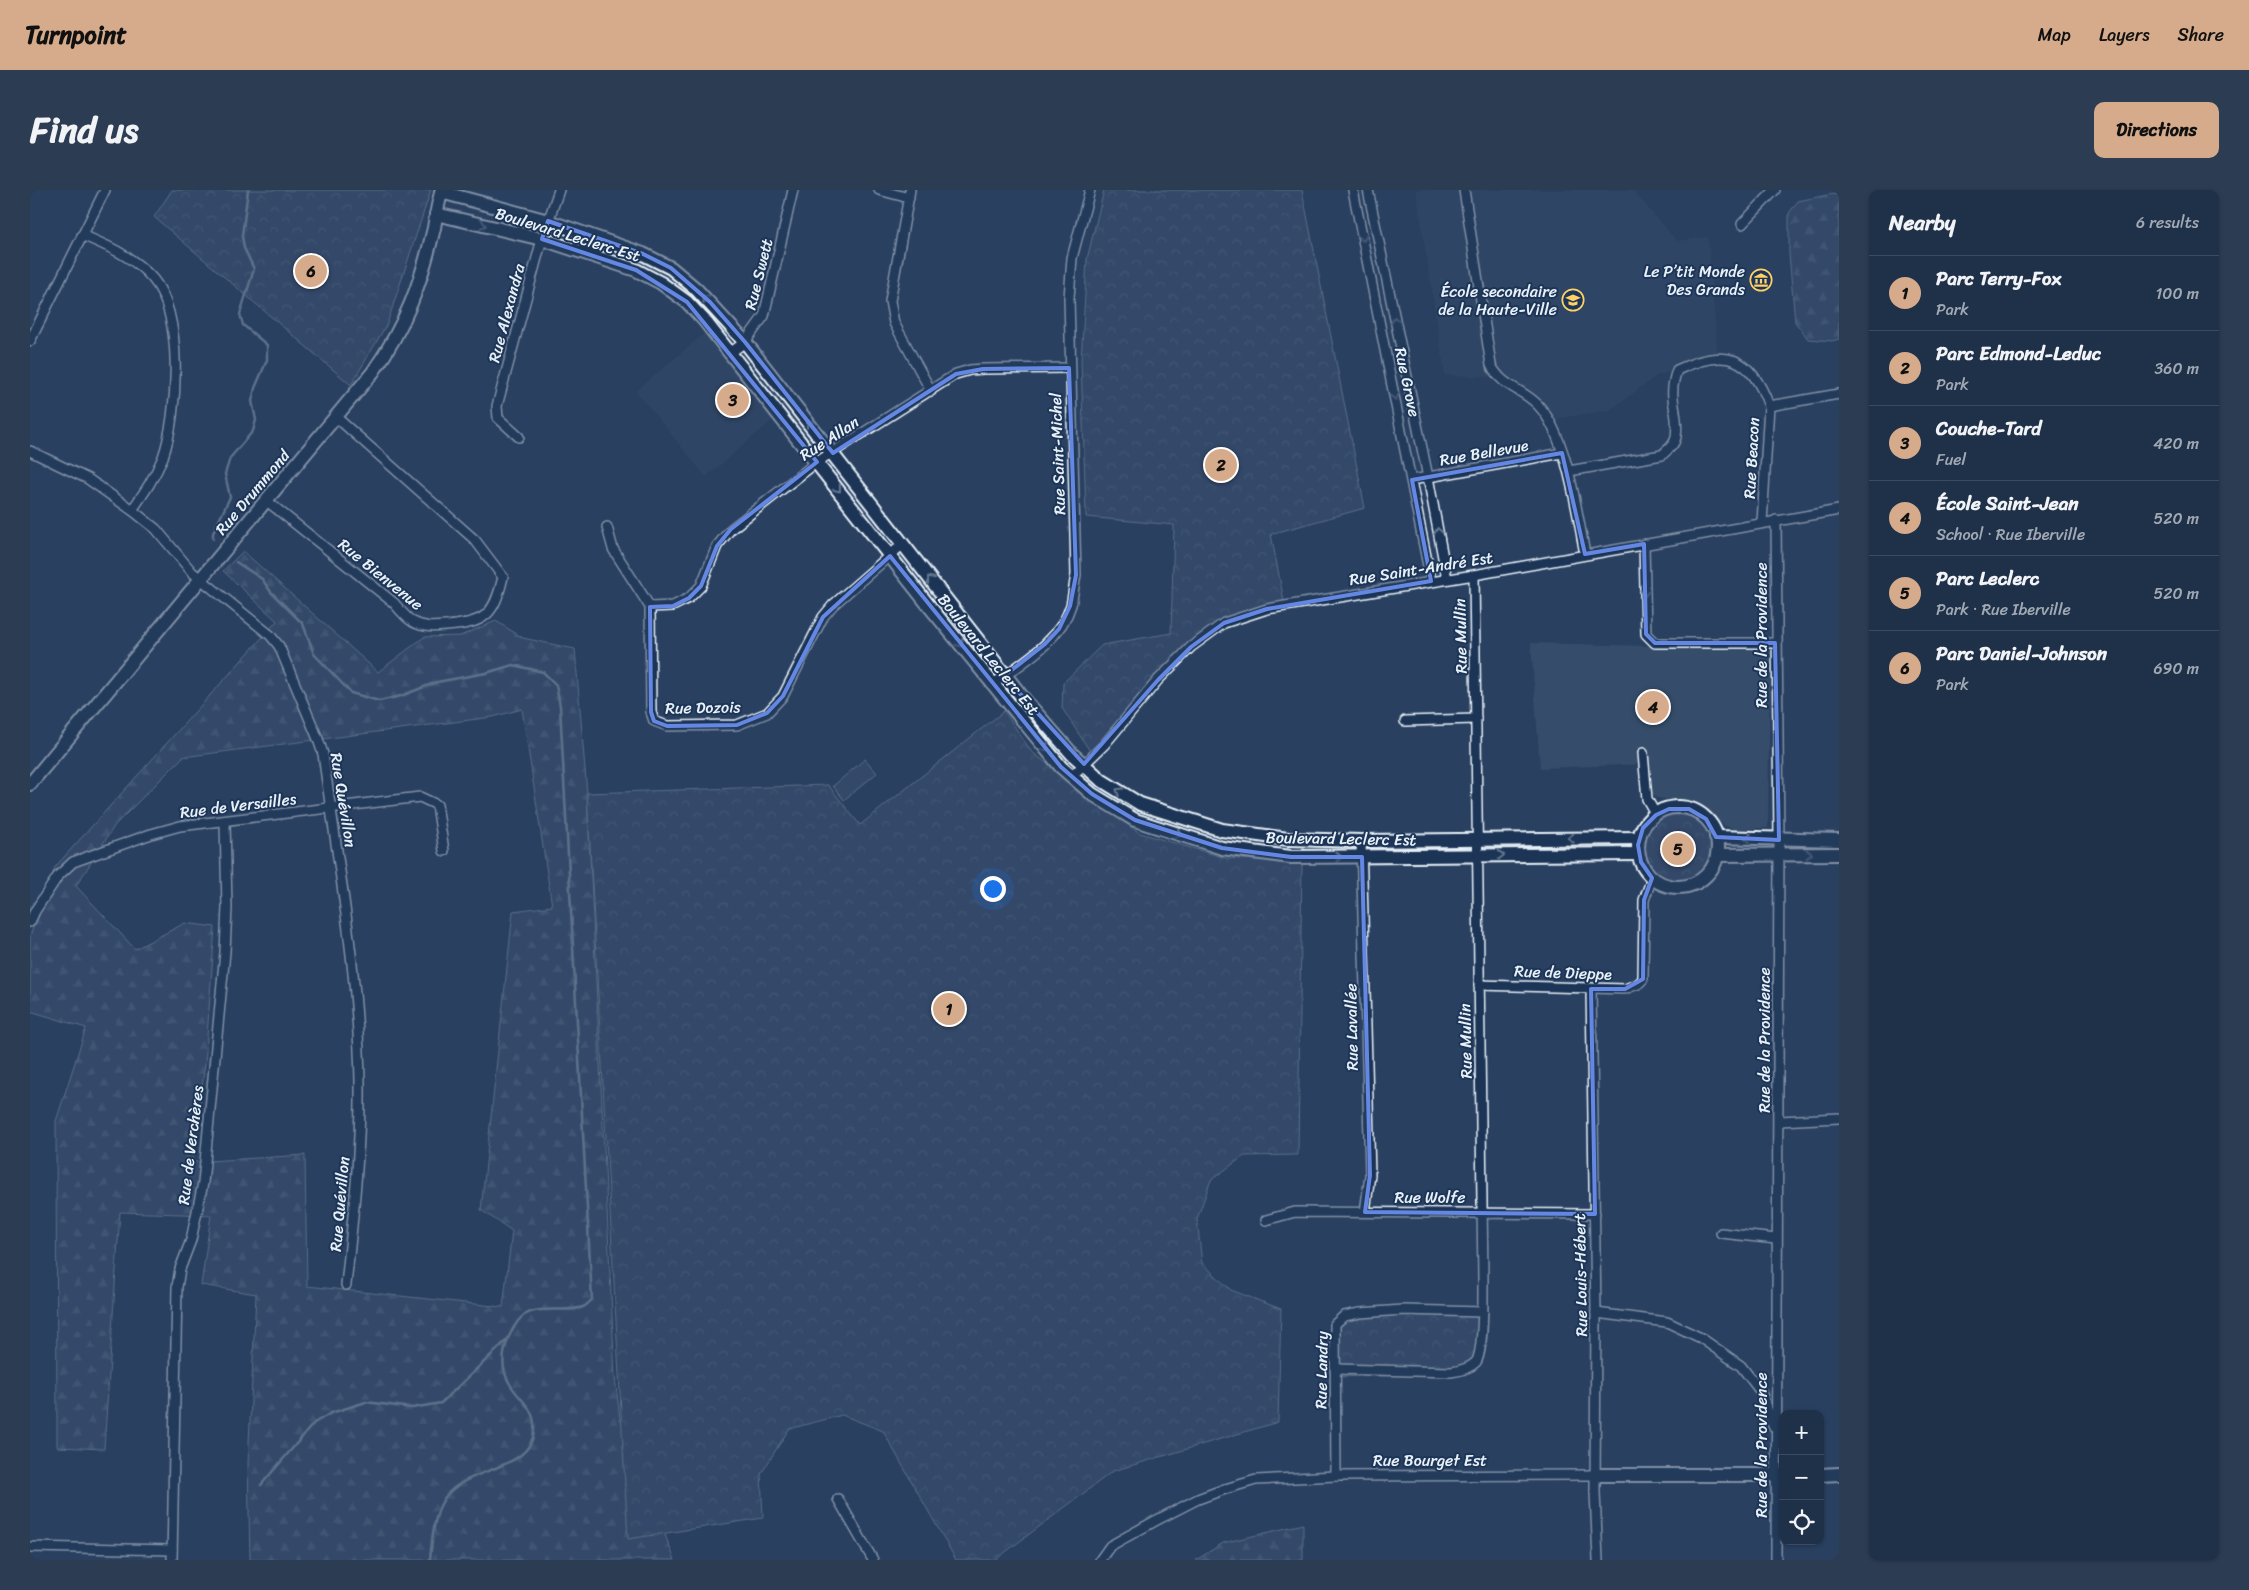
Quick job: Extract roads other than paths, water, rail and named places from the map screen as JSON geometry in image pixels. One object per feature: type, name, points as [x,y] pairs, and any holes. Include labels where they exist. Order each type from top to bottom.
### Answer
[{"type":"street","points":[[30,342],[105,190]]},
{"type":"street","name":"Rue Alexandra","points":[[519,437],[498,418],[497,406],[542,240],[559,190]]},
{"type":"street","name":"Rue Swett","points":[[730,354],[745,342],[764,316],[792,190]]},
{"type":"street","points":[[878,190],[910,194],[890,301],[894,323],[932,391]]},
{"type":"street","name":"Rue Saint-Michel","points":[[992,686],[1045,644],[1059,629],[1070,606],[1076,574],[1069,368],[1070,275],[1072,258],[1090,190]]},
{"type":"street","name":"Rue Grove","points":[[1353,190],[1431,581]]},
{"type":"street","name":"Rue Grove","points":[[1368,190],[1428,477],[1447,579]]},
{"type":"street","points":[[1464,190],[1491,365],[1497,377],[1536,403],[1548,420],[1569,471],[1585,554]]},
{"type":"street","points":[[1742,224],[1775,190]]},
{"type":"street","name":"Boulevard Leclerc Est","points":[[441,191],[548,221],[643,254],[671,268],[710,302],[745,342],[833,453],[1004,676],[1072,754],[1101,780],[1140,804],[1222,830],[1288,840],[1639,838]]},
{"type":"street","name":"Rue Drummond","points":[[30,784],[373,372],[398,334],[410,309],[441,191]]},
{"type":"street","name":"Boulevard Leclerc Est","points":[[436,214],[542,240],[636,270],[661,284],[686,302],[704,320],[992,686],[1061,767],[1092,794],[1134,820],[1222,848],[1291,856],[1638,854]]},
{"type":"street","points":[[82,235],[116,250],[135,262],[154,280],[167,306],[172,333],[175,402],[171,430],[155,476],[132,510]]},
{"type":"street","points":[[1569,471],[1662,456],[1676,438],[1672,383],[1677,370],[1690,364],[1718,359],[1739,361],[1755,374],[1769,406]]},
{"type":"street","name":"Rue Allan","points":[[650,607],[673,606],[689,598],[700,586],[716,546],[731,529],[817,462],[932,391],[956,374],[970,370],[1069,368]]},
{"type":"street","name":"Rue Beacon","points":[[1762,523],[1769,406],[1839,394]]},
{"type":"street","name":"Rue Bienvenue","points":[[266,501],[394,603],[412,622],[430,628],[466,625],[483,619],[497,601],[502,577],[475,540],[336,417]]},
{"type":"street","name":"Rue Quévillon","points":[[30,451],[88,479],[132,510],[156,529],[192,572],[270,635],[279,646],[323,754],[356,995],[360,1081],[358,1160],[346,1285]]},
{"type":"street","name":"Rue Bellevue","points":[[1412,480],[1562,453]]},
{"type":"street","name":"Rue Saint-André Est","points":[[1072,776],[1104,745],[1158,680],[1191,647],[1224,623],[1267,609],[1474,575],[1839,510]]},
{"type":"street","name":"Rue de la Providence","points":[[1776,520],[1779,840],[1776,1434],[1779,1465]]},
{"type":"street","points":[[607,528],[613,549],[650,607]]},
{"type":"street","name":"Rue Dozois","points":[[650,607],[651,712],[654,721],[667,726],[737,724],[767,713],[783,696],[823,617],[833,605],[903,544]]},
{"type":"street","points":[[1644,544],[1646,634],[1654,643],[1776,644]]},
{"type":"street","name":"Rue Mullin","points":[[1335,1369],[1451,1372],[1465,1370],[1479,1357],[1482,1312],[1474,575]]},
{"type":"street","points":[[1404,721],[1476,719]]},
{"type":"street","points":[[1643,753],[1647,799],[1656,815]]},
{"type":"street","name":"Rue de Versailles","points":[[30,922],[34,911],[58,876],[74,862],[151,834],[180,826],[420,797],[437,805],[444,852]]},
{"type":"street","points":[[1669,809],[1689,809],[1706,819],[1716,837],[1717,855],[1713,866],[1703,878],[1686,886],[1669,886],[1652,878],[1646,871],[1638,854],[1639,838],[1643,828],[1656,815],[1669,809]]},
{"type":"street","name":"Rue de Verchères","points":[[172,1560],[177,1287],[180,1269],[191,1240],[203,1183],[225,952],[227,907],[225,822]]},
{"type":"street","points":[[1716,837],[1839,840]]},
{"type":"street","points":[[1288,840],[1291,856]]},
{"type":"street","name":"Rue Lavallée","points":[[1361,841],[1370,1175],[1365,1212]]},
{"type":"street","points":[[1717,855],[1839,854]]},
{"type":"street","name":"Rue de Dieppe","points":[[1479,984],[1625,989],[1638,984],[1643,979],[1644,900],[1652,878]]},
{"type":"street","name":"Rue Louis-Hébert","points":[[1591,989],[1596,1313],[1595,1475],[1598,1560]]},
{"type":"street","points":[[1778,1121],[1839,1118]]},
{"type":"street","name":"Rue Wolfe","points":[[1266,1220],[1295,1212],[1595,1214]]},
{"type":"street","points":[[1721,1233],[1776,1239]]},
{"type":"street","name":"Rue Landry","points":[[1336,1476],[1335,1324],[1344,1316],[1403,1310],[1482,1312]]},
{"type":"street","points":[[1596,1313],[1667,1322],[1701,1338],[1741,1366],[1761,1392],[1776,1434]]},
{"type":"street","points":[[1824,1475],[1839,1474]]},
{"type":"street","name":"Rue Bourget Est","points":[[1100,1560],[1110,1546],[1198,1499],[1256,1480],[1336,1476],[1779,1475]]},
{"type":"street","name":"Rue de la Providence","points":[[1776,1560],[1779,1496]]},
{"type":"street","points":[[838,1499],[873,1560]]},
{"type":"street","points":[[30,1547],[172,1550]]},
{"type":"waterway","points":[[213,539],[213,533],[230,497],[225,474],[230,458],[253,431],[256,420],[252,401],[255,388],[267,360],[267,345],[243,325],[240,314],[254,269],[244,248],[242,236],[248,190]]},
{"type":"waterway","points":[[236,562],[262,579],[271,592],[303,624],[314,654],[351,693],[379,701],[401,696],[437,682],[486,673],[513,665],[543,672],[556,685],[560,706],[592,1300],[584,1306],[575,1309],[531,1312],[524,1315],[513,1328],[504,1352],[504,1368],[510,1384],[530,1410],[534,1422],[530,1444],[521,1455],[463,1482],[450,1491],[441,1504],[436,1517],[430,1560]]},
{"type":"waterway","points":[[261,1485],[314,1423],[331,1413],[366,1402],[412,1408],[441,1403],[507,1340]]},
{"type":"place","name":"Parc Daniel-Johnson","points":[[311,271]]},
{"type":"place","name":"Le P’tit Monde Des Grands","points":[[1761,280]]},
{"type":"place","name":"École secondaire de la Haute-Ville","points":[[1573,300]]},
{"type":"place","name":"Couche-Tard","points":[[733,400]]},
{"type":"place","name":"Parc Edmond-Leduc","points":[[1221,465]]},
{"type":"place","name":"École Saint-Jean","points":[[1653,707]]},
{"type":"place","name":"Parc Leclerc","points":[[1678,849]]},
{"type":"place","name":"Parc Terry-Fox","points":[[949,1009]]}]
